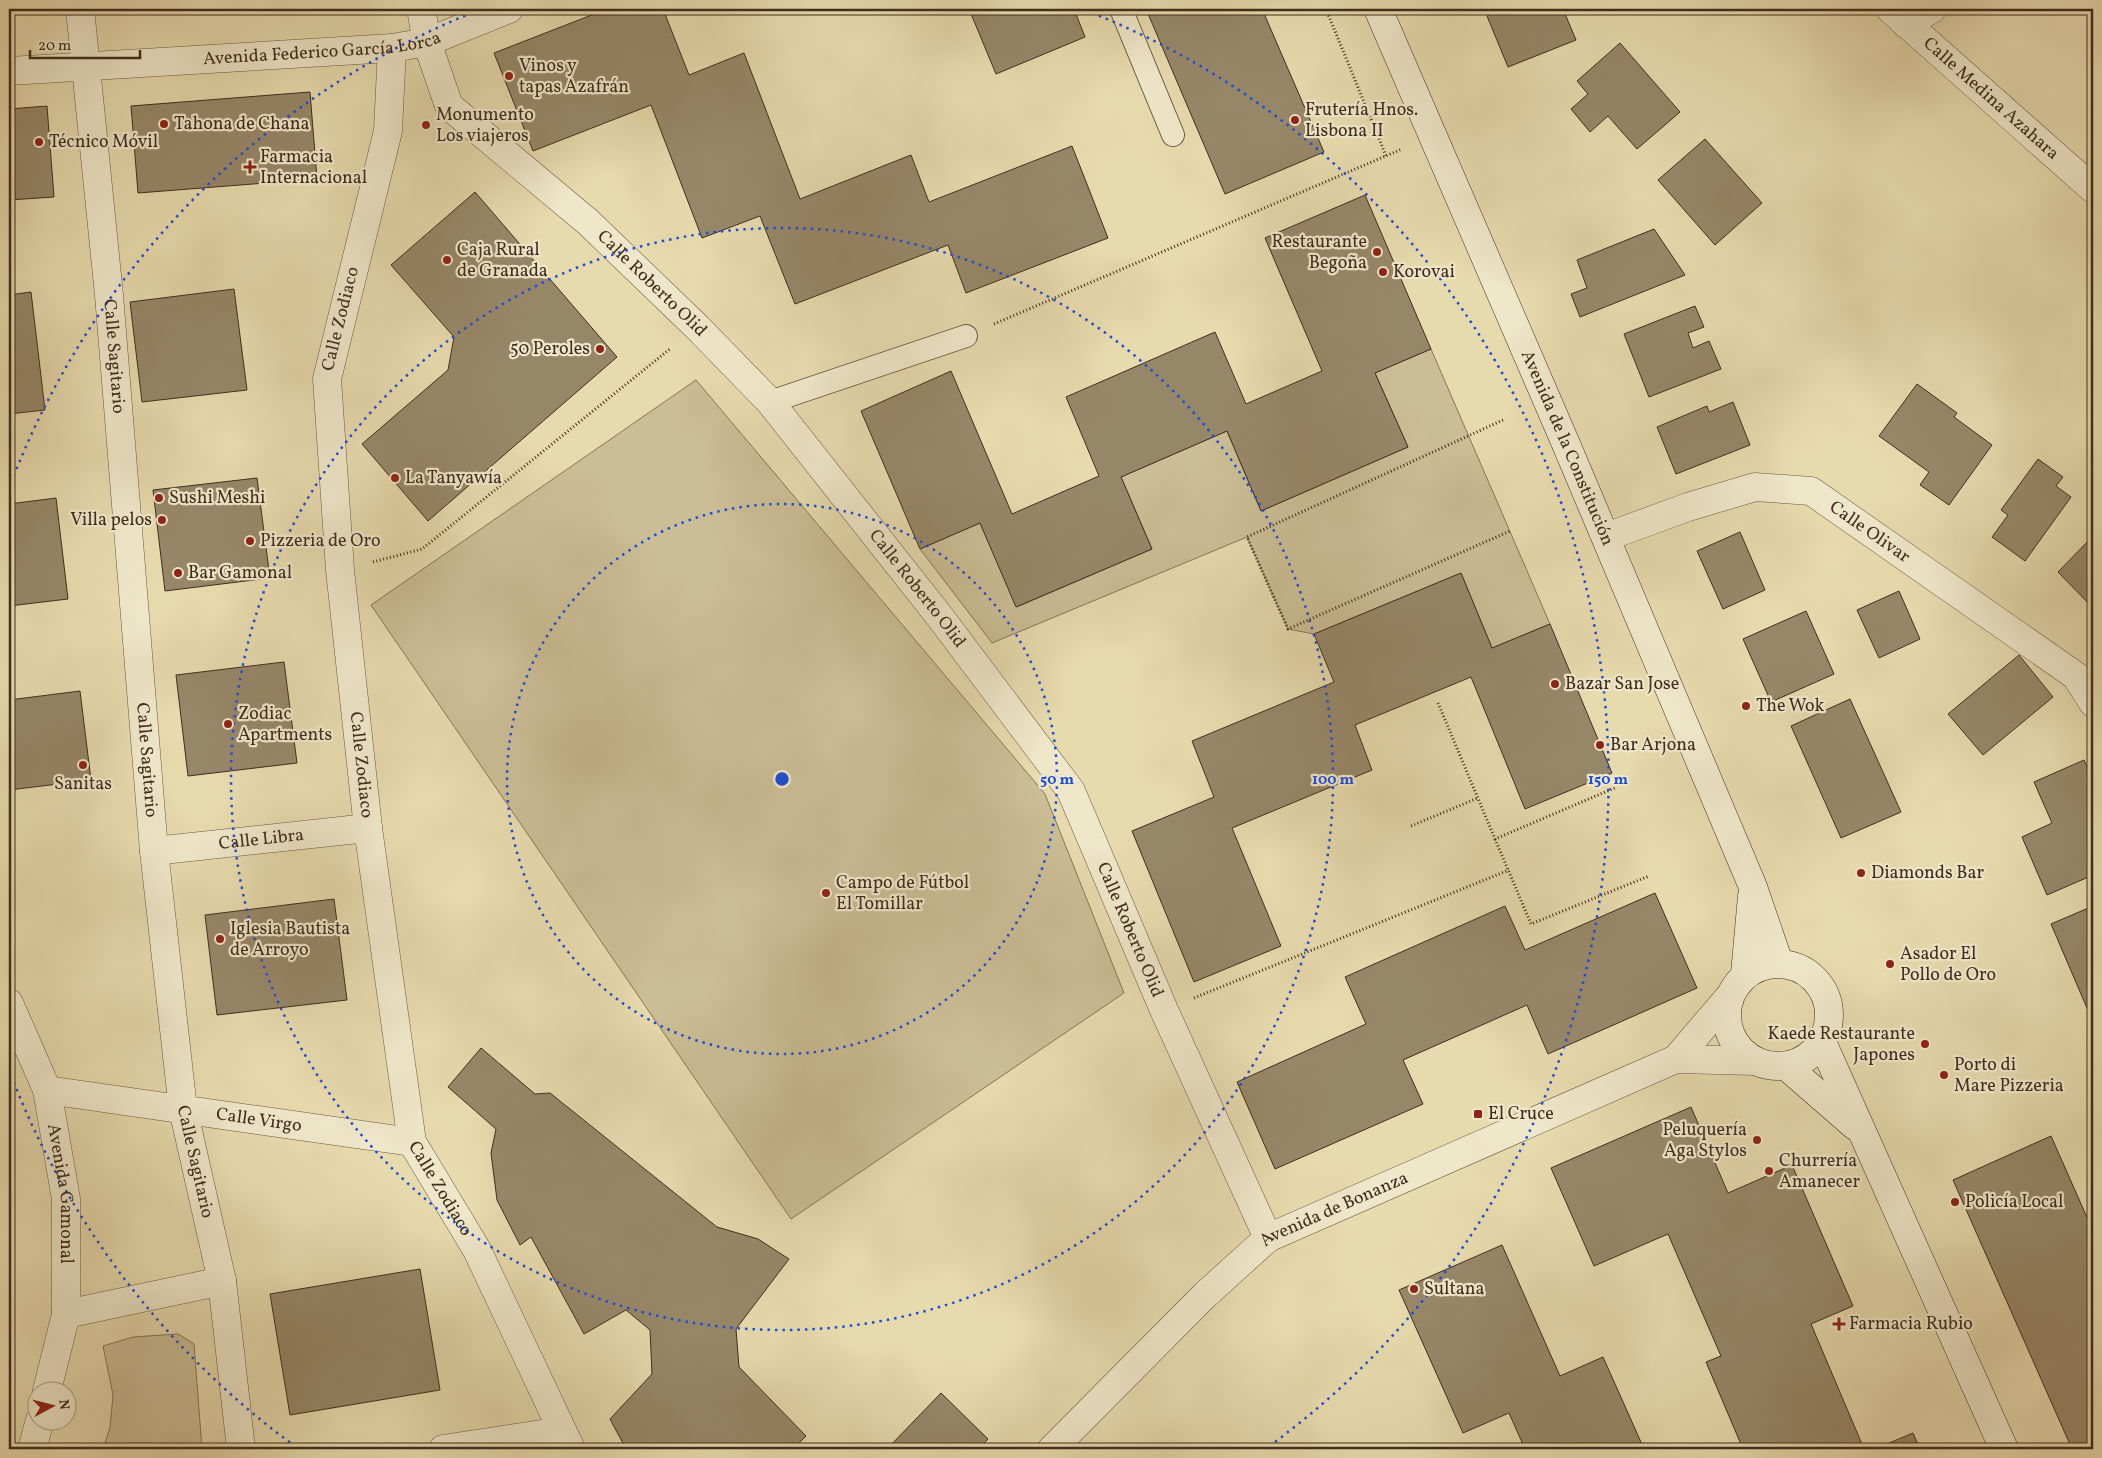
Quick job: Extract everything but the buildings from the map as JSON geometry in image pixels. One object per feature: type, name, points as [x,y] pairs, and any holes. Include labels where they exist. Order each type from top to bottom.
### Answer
[{"type":"street","name":"Calle Sagitario","points":[[80,9],[110,305],[154,851],[183,1109],[222,1281],[241,1449]]},
{"type":"street","name":"Calle Roberto Olid","points":[[421,9],[427,42],[449,106],[588,222],[697,327],[770,402],[940,617],[1071,791],[1164,1010],[1268,1238]]},
{"type":"street","name":"Avenida Federico García Lorca","points":[[9,71],[392,48],[427,42],[509,9]]},
{"type":"street","name":"Avenida de la Constitución","points":[[1378,9],[1606,537],[1753,887],[1779,963]]},
{"type":"street","points":[[1898,17],[1932,9]]},
{"type":"street","name":"Calle Medina Azahara","points":[[1898,17],[2093,189]]},
{"type":"street","name":"Calle Zodiaco","points":[[392,48],[388,131],[327,379],[340,570],[368,828],[412,1142],[477,1250],[566,1440]]},
{"type":"street","name":"Calle Olivar","points":[[1606,537],[1688,507],[1755,487],[1811,492],[2076,676],[2093,703]]},
{"type":"street","name":"Calle Libra","points":[[154,851],[368,828]]},
{"type":"street","name":"Avenida de la Constitución","points":[[1745,974],[1753,887]]},
{"type":"street","points":[[1779,963],[1798,966],[1813,976],[1824,990],[1829,1007],[1829,1025],[1822,1042],[1803,1060],[1786,1066],[1774,1066],[1756,1062],[1742,1052],[1732,1037],[1726,1015],[1729,997],[1745,974],[1762,965],[1779,963]]},
{"type":"street","name":"Avenida de Bonanza","points":[[1052,1449],[1205,1295],[1268,1238],[1676,1059],[1729,997]]},
{"type":"street","name":"Avenida Gamonal","points":[[9,1003],[47,1090],[66,1200],[66,1314],[50,1380]]},
{"type":"street","points":[[1822,1042],[1860,1131],[2004,1449]]},
{"type":"street","name":"Avenida de Bonanza","points":[[1676,1059],[1756,1062]]},
{"type":"street","points":[[1786,1066],[1860,1131]]},
{"type":"street","name":"Calle Virgo","points":[[47,1090],[412,1142]]},
{"type":"street","points":[[66,1314],[222,1281]]},
{"type":"street","points":[[32,1449],[37,1430]]},
{"type":"street","points":[[443,1449],[566,1440]]},
{"type":"lane","points":[[1121,9],[1173,135]]},
{"type":"lane","points":[[770,402],[966,336]]},
{"type":"path","points":[[1326,9],[1386,156]]},
{"type":"path","points":[[966,336],[1434,136]]},
{"type":"path","points":[[340,570],[422,549],[697,327]]},
{"type":"path","points":[[1502,420],[1247,537],[1288,629],[1510,531]]},
{"type":"path","points":[[1438,703],[1531,924],[1649,876]]},
{"type":"path","points":[[1495,839],[1617,787]]},
{"type":"path","points":[[1411,826],[1478,798]]},
{"type":"path","points":[[1164,1010],[1509,870]]},
{"type":"shaded area","points":[[1431,349],[1550,624],[1492,648],[1461,573],[1314,634],[1288,629],[1247,537],[992,643],[920,549],[980,523],[1017,607],[1152,549],[1121,477],[1227,431],[1261,511],[1408,447],[1375,373]]},
{"type":"shaded area","name":"Campo de Fútbol El Tomillar","points":[[696,380],[1045,794],[1124,993],[791,1219],[371,605]]},
{"type":"shaded area","points":[[178,1334],[194,1344],[202,1449],[103,1449],[110,1428],[113,1395],[103,1346],[133,1337]]},
{"type":"place","name":"Vinos y tapas Azafrán","points":[[509,76]]},
{"type":"place","name":"Frutería Hnos. Lisbona II","points":[[1295,120]]},
{"type":"place","name":"Tahona de Chana","points":[[164,124]]},
{"type":"place","name":"Monumento Los viajeros","points":[[426,125]]},
{"type":"place","name":"Técnico Móvil","points":[[39,142]]},
{"type":"place","name":"Farmacia Internacional","points":[[250,167]]},
{"type":"place","name":"Restaurante Begoña","points":[[1377,252]]},
{"type":"place","name":"Caja Rural de Granada","points":[[447,260]]},
{"type":"place","name":"Korovai","points":[[1383,272]]},
{"type":"place","name":"50 Peroles","points":[[600,349]]},
{"type":"place","name":"La Tanyawía","points":[[395,478]]},
{"type":"place","name":"Sushi Meshi","points":[[159,498]]},
{"type":"place","name":"Villa pelos","points":[[162,520]]},
{"type":"place","name":"Pizzeria de Oro","points":[[250,541]]},
{"type":"place","name":"Bar Gamonal","points":[[178,573]]},
{"type":"place","name":"Bazar San Jose","points":[[1555,684]]},
{"type":"place","name":"The Wok","points":[[1746,706]]},
{"type":"place","name":"Zodiac Apartments","points":[[228,724]]},
{"type":"place","name":"Bar Arjona","points":[[1600,745]]},
{"type":"place","name":"Sanitas","points":[[83,765]]},
{"type":"place","name":"Diamonds Bar","points":[[1861,873]]},
{"type":"place","name":"Campo de Fútbol El Tomillar","points":[[826,893]]},
{"type":"place","name":"Iglesia Bautista de Arroyo","points":[[220,939]]},
{"type":"place","name":"Asador El Pollo de Oro","points":[[1890,964]]},
{"type":"place","name":"Kaede Restaurante Japones","points":[[1925,1044]]},
{"type":"place","name":"Porto di Mare Pizzeria","points":[[1944,1075]]},
{"type":"place","name":"El Cruce","points":[[1478,1114]]},
{"type":"place","name":"Peluquería Aga Stylos","points":[[1757,1140]]},
{"type":"place","name":"Churrería Amanecer","points":[[1769,1171]]},
{"type":"place","name":"Policía Local","points":[[1955,1202]]},
{"type":"place","name":"Sultana","points":[[1414,1289]]},
{"type":"place","name":"Farmacia Rubio","points":[[1839,1324]]}]
